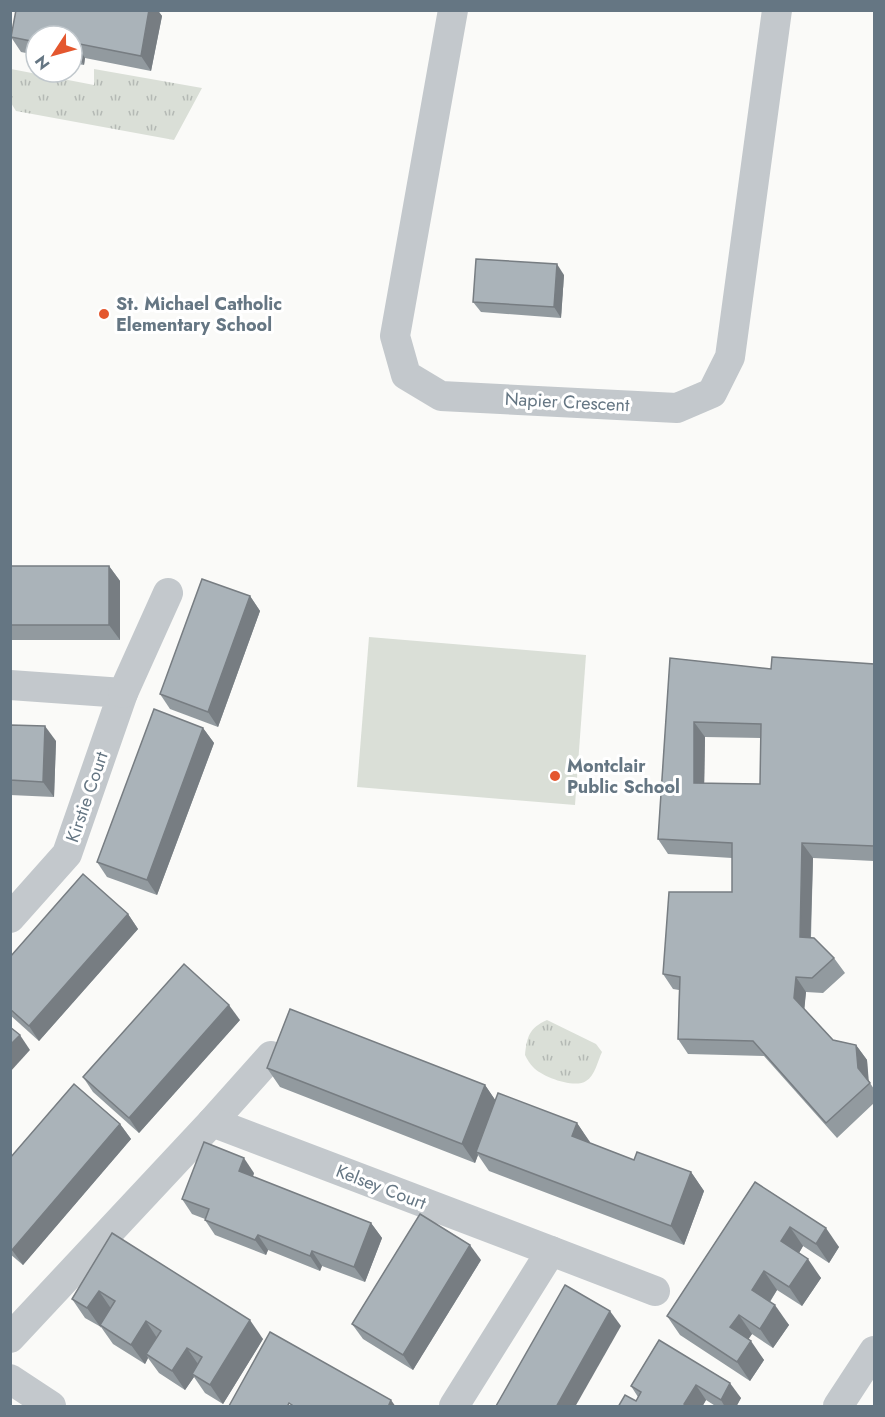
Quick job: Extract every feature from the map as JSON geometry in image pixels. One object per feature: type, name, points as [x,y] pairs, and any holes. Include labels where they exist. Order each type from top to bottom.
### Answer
[{"type":"street","name":"Napier Crescent","points":[[453,10],[395,336],[406,375],[441,396],[677,408],[712,393],[730,357],[777,10]]},
{"type":"street","name":"Kirstie Court","points":[[10,918],[68,854],[123,693],[168,593]]},
{"type":"street","points":[[10,686],[123,693]]},
{"type":"street","points":[[10,1338],[271,1056]]},
{"type":"street","name":"Kelsey Court","points":[[212,1122],[655,1291]]},
{"type":"street","points":[[454,1407],[551,1251]]},
{"type":"street","points":[[838,1407],[874,1351]]},
{"type":"street","points":[[10,1379],[51,1407]]},
{"type":"green space","points":[[11,69],[24,72],[24,84],[94,85],[94,69],[202,88],[174,140],[16,111],[11,103]]},
{"type":"green space","points":[[369,637],[586,655],[575,805],[357,787]]},
{"type":"green space","points":[[547,1020],[596,1044],[602,1052],[589,1079],[581,1083],[567,1083],[551,1078],[533,1067],[525,1055],[527,1043],[536,1026]]},
{"type":"building","points":[[16,10],[149,10],[141,56],[84,45],[84,24],[24,24],[24,40],[11,37]]},
{"type":"building","points":[[476,259],[557,264],[554,307],[473,302]]},
{"type":"building","points":[[10,566],[109,566],[109,625],[10,625]]},
{"type":"building","points":[[202,579],[250,596],[208,712],[160,694]]},
{"type":"building","points":[[772,657],[874,664],[874,846],[802,843],[800,937],[814,938],[834,958],[812,978],[796,977],[794,998],[833,1040],[856,1045],[858,1068],[870,1083],[826,1123],[753,1041],[678,1039],[680,977],[663,974],[669,892],[732,892],[732,843],[658,839],[670,658],[771,669]],"holes":[[[694,722],[761,724],[760,784],[694,783]]]},
{"type":"building","points":[[154,709],[203,728],[147,880],[97,862]]},
{"type":"building","points":[[10,725],[45,726],[43,782],[10,780]]},
{"type":"building","points":[[83,874],[128,914],[29,1026],[10,1009],[10,957]]},
{"type":"building","points":[[184,964],[229,1005],[129,1118],[83,1077]]},
{"type":"building","points":[[290,1009],[485,1085],[462,1144],[267,1068]]},
{"type":"building","points":[[10,1027],[20,1035],[10,1045]]},
{"type":"building","points":[[74,1084],[120,1124],[12,1250],[10,1248],[10,1158]]},
{"type":"building","points":[[498,1093],[577,1123],[572,1136],[634,1160],[637,1152],[691,1172],[671,1226],[476,1152]]},
{"type":"building","points":[[204,1142],[244,1158],[239,1171],[371,1223],[354,1267],[312,1251],[310,1256],[258,1235],[255,1240],[205,1220],[209,1209],[182,1199]]},
{"type":"building","points":[[755,1182],[826,1228],[816,1244],[790,1227],[781,1241],[808,1259],[789,1287],[764,1271],[752,1290],[775,1305],[760,1329],[739,1315],[730,1327],[751,1341],[737,1362],[667,1316]]},
{"type":"building","points":[[420,1214],[470,1245],[403,1355],[352,1324]]},
{"type":"building","points":[[112,1233],[250,1320],[210,1385],[192,1374],[202,1357],[187,1348],[172,1371],[146,1354],[161,1331],[146,1321],[131,1345],[100,1325],[115,1301],[99,1291],[87,1308],[72,1299]]},
{"type":"building","points":[[565,1285],[610,1311],[556,1407],[497,1407],[496,1406]]},
{"type":"building","points":[[270,1332],[391,1400],[388,1407],[295,1407],[289,1403],[287,1407],[229,1406]]},
{"type":"building","points":[[659,1340],[730,1383],[721,1400],[696,1385],[684,1404],[688,1407],[618,1407],[625,1395],[636,1401],[641,1392],[631,1386]]},
{"type":"place","name":"St. Michael Catholic Elementary School","points":[[104,314]]},
{"type":"place","name":"Montclair Public School","points":[[555,776]]}]
